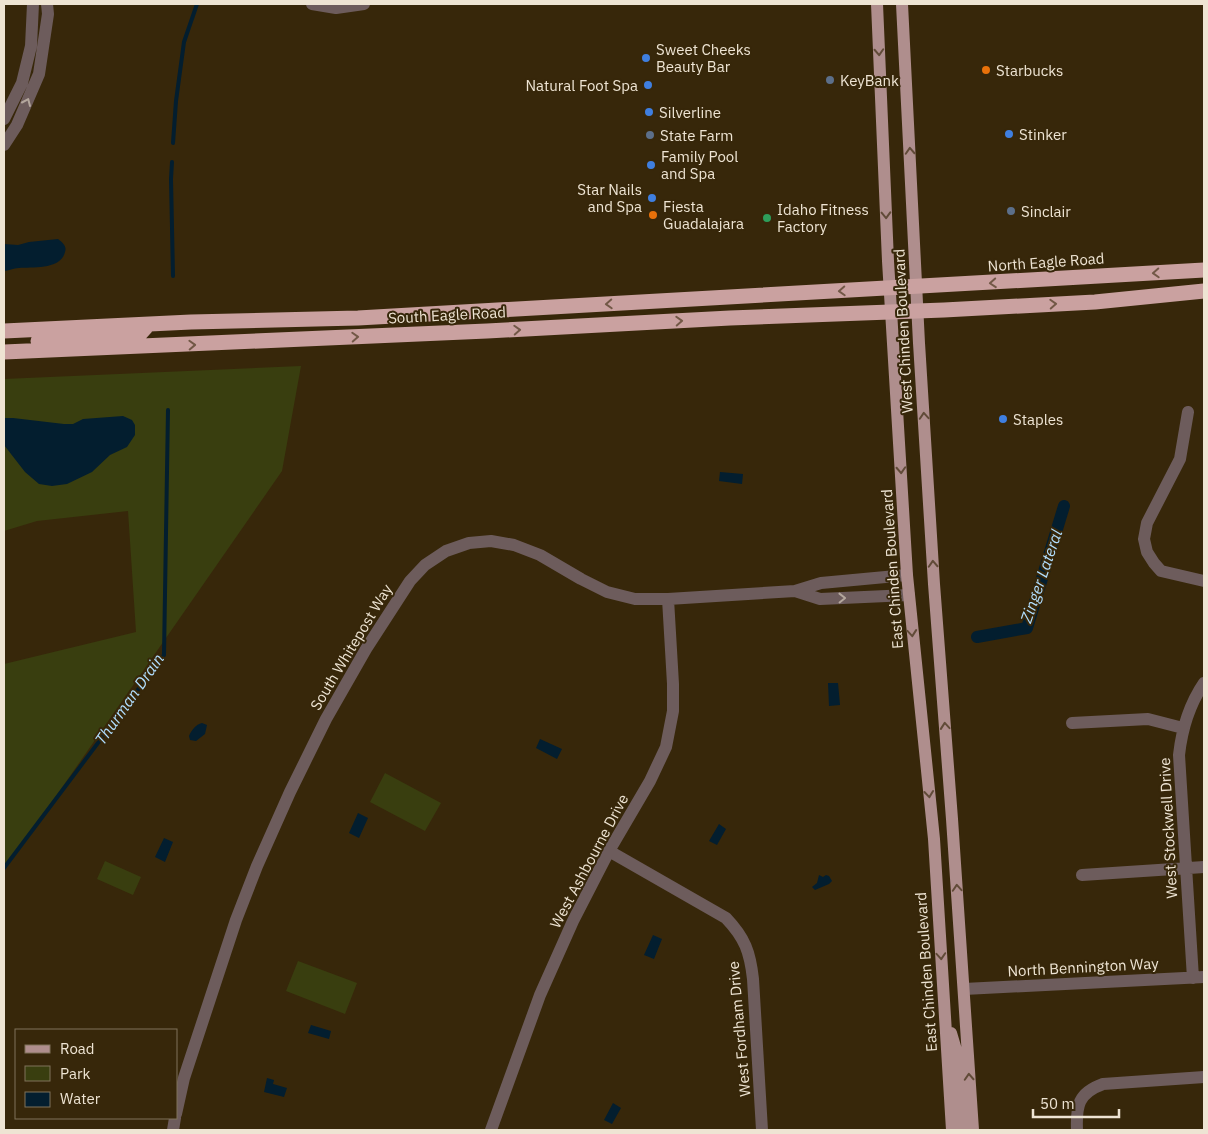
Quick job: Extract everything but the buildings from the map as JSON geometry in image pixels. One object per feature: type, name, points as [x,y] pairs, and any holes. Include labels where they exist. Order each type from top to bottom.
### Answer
[{"type":"highway","name":"North Eagle Road","points":[[890,289],[1204,270]]},
{"type":"highway","name":"South Eagle Road","points":[[4,331],[371,317],[890,289]]},
{"type":"highway","points":[[891,312],[1095,302],[1204,291]]},
{"type":"highway","name":"South Eagle Road","points":[[4,352],[891,312]]},
{"type":"highway","points":[[165,346],[175,334],[184,332],[362,324],[371,317]]},
{"type":"highway","points":[[4,342],[133,337],[139,335],[148,325]]},
{"type":"main road","name":"East Chinden Boulevard","points":[[877,4],[891,312],[907,575],[934,839],[952,1130]]},
{"type":"main road","name":"West Chinden Boulevard","points":[[902,4],[917,311],[939,656],[964,989]]},
{"type":"main road","points":[[964,989],[973,1130]]},
{"type":"main road","points":[[944,1009],[956,1050],[961,1130]]},
{"type":"street","points":[[4,120],[22,83],[31,46],[33,4]]},
{"type":"street","points":[[4,145],[17,125],[39,74],[48,14],[47,4]]},
{"type":"street","points":[[312,4],[336,8],[364,4]]},
{"type":"street","points":[[1188,412],[1180,460],[1147,523],[1144,539],[1147,552],[1161,571],[1204,581]]},
{"type":"street","name":"South Whitepost Way","points":[[178,1105],[184,1078],[236,920],[257,866],[290,792],[326,719],[366,649],[410,582],[425,565],[446,551],[469,543],[514,544],[540,555],[607,592],[635,599],[668,599],[794,591],[820,583],[907,575]]},
{"type":"street","name":"South Whitepost Way","points":[[794,591],[820,598],[909,595]]},
{"type":"street","name":"West Ashbourne Drive","points":[[491,1130],[504,1099],[540,995],[573,922],[609,851],[650,782],[666,747],[673,712],[668,599]]},
{"type":"street","name":"West Stockwell Drive","points":[[1198,977],[1186,869],[1179,768],[1180,742],[1183,728],[1192,703],[1204,682]]},
{"type":"street","points":[[1072,723],[1148,719],[1183,728]]},
{"type":"street","name":"West Fordham Drive","points":[[609,851],[726,918],[738,930],[750,955],[754,979],[762,1130]]},
{"type":"street","points":[[1082,875],[1204,868]]},
{"type":"street","name":"North Bennington Way","points":[[964,989],[1198,977]]},
{"type":"street","points":[[1077,1130],[1076,1112],[1084,1093],[1103,1084],[1204,1077]]},
{"type":"green space","points":[[301,366],[282,471],[4,871],[4,664],[136,632],[128,511],[37,521],[4,531],[4,379]]},
{"type":"green space","points":[[385,773],[441,803],[425,831],[370,802]]},
{"type":"green space","points":[[105,861],[141,877],[133,895],[97,879]]},
{"type":"green space","points":[[298,961],[357,983],[345,1014],[286,991]]},
{"type":"water","points":[[58,239],[64,245],[65,250],[58,262],[52,265],[4,271],[4,244],[18,245]]},
{"type":"water","points":[[123,416],[132,420],[135,425],[135,435],[127,447],[110,455],[92,472],[67,484],[52,486],[39,484],[25,472],[4,445],[4,418],[73,424],[83,419]]},
{"type":"water","points":[[720,472],[743,474],[742,484],[719,481]]},
{"type":"water","points":[[828,683],[838,683],[840,705],[829,706]]},
{"type":"water","points":[[202,723],[207,725],[205,734],[196,741],[190,740],[189,736],[192,730]]},
{"type":"water","points":[[540,739],[562,749],[557,759],[536,748]]},
{"type":"water","points":[[358,813],[368,818],[359,838],[349,833]]},
{"type":"water","points":[[719,824],[726,829],[717,845],[709,841]]},
{"type":"water","points":[[164,838],[173,842],[165,862],[155,857]]},
{"type":"water","points":[[819,875],[823,877],[829,876],[832,881],[815,890],[812,887],[817,883]]},
{"type":"water","points":[[653,935],[662,939],[654,959],[644,955]]},
{"type":"water","points":[[311,1025],[331,1031],[329,1039],[308,1033]]},
{"type":"water","points":[[267,1078],[274,1080],[273,1084],[287,1088],[284,1097],[264,1092]]},
{"type":"water","points":[[613,1103],[621,1108],[612,1124],[604,1120]]},
{"type":"waterway","name":"Thurman Drain","points":[[173,143],[176,101],[184,42],[197,4]]},
{"type":"waterway","name":"Thurman Drain","points":[[172,162],[173,276]]},
{"type":"waterway","name":"Thurman Drain","points":[[4,868],[164,655],[168,410]]},
{"type":"waterway","name":"Zinger Lateral","points":[[977,637],[1027,628],[1064,506]]},
{"type":"place","name":"Sweet Cheeks Beauty Bar","points":[[646,58]]},
{"type":"place","name":"Starbucks","points":[[986,70]]},
{"type":"place","name":"KeyBank","points":[[830,80]]},
{"type":"place","name":"Natural Foot Spa","points":[[648,85]]},
{"type":"place","name":"Silverline","points":[[649,112]]},
{"type":"place","name":"Stinker","points":[[1009,134]]},
{"type":"place","name":"State Farm","points":[[650,135]]},
{"type":"place","name":"Family Pool and Spa","points":[[651,165]]},
{"type":"place","name":"Star Nails and Spa","points":[[652,198]]},
{"type":"place","name":"Sinclair","points":[[1011,211]]},
{"type":"place","name":"Fiesta Guadalajara","points":[[653,215]]},
{"type":"place","name":"Idaho Fitness Factory","points":[[767,218]]},
{"type":"place","name":"Staples","points":[[1003,419]]}]
